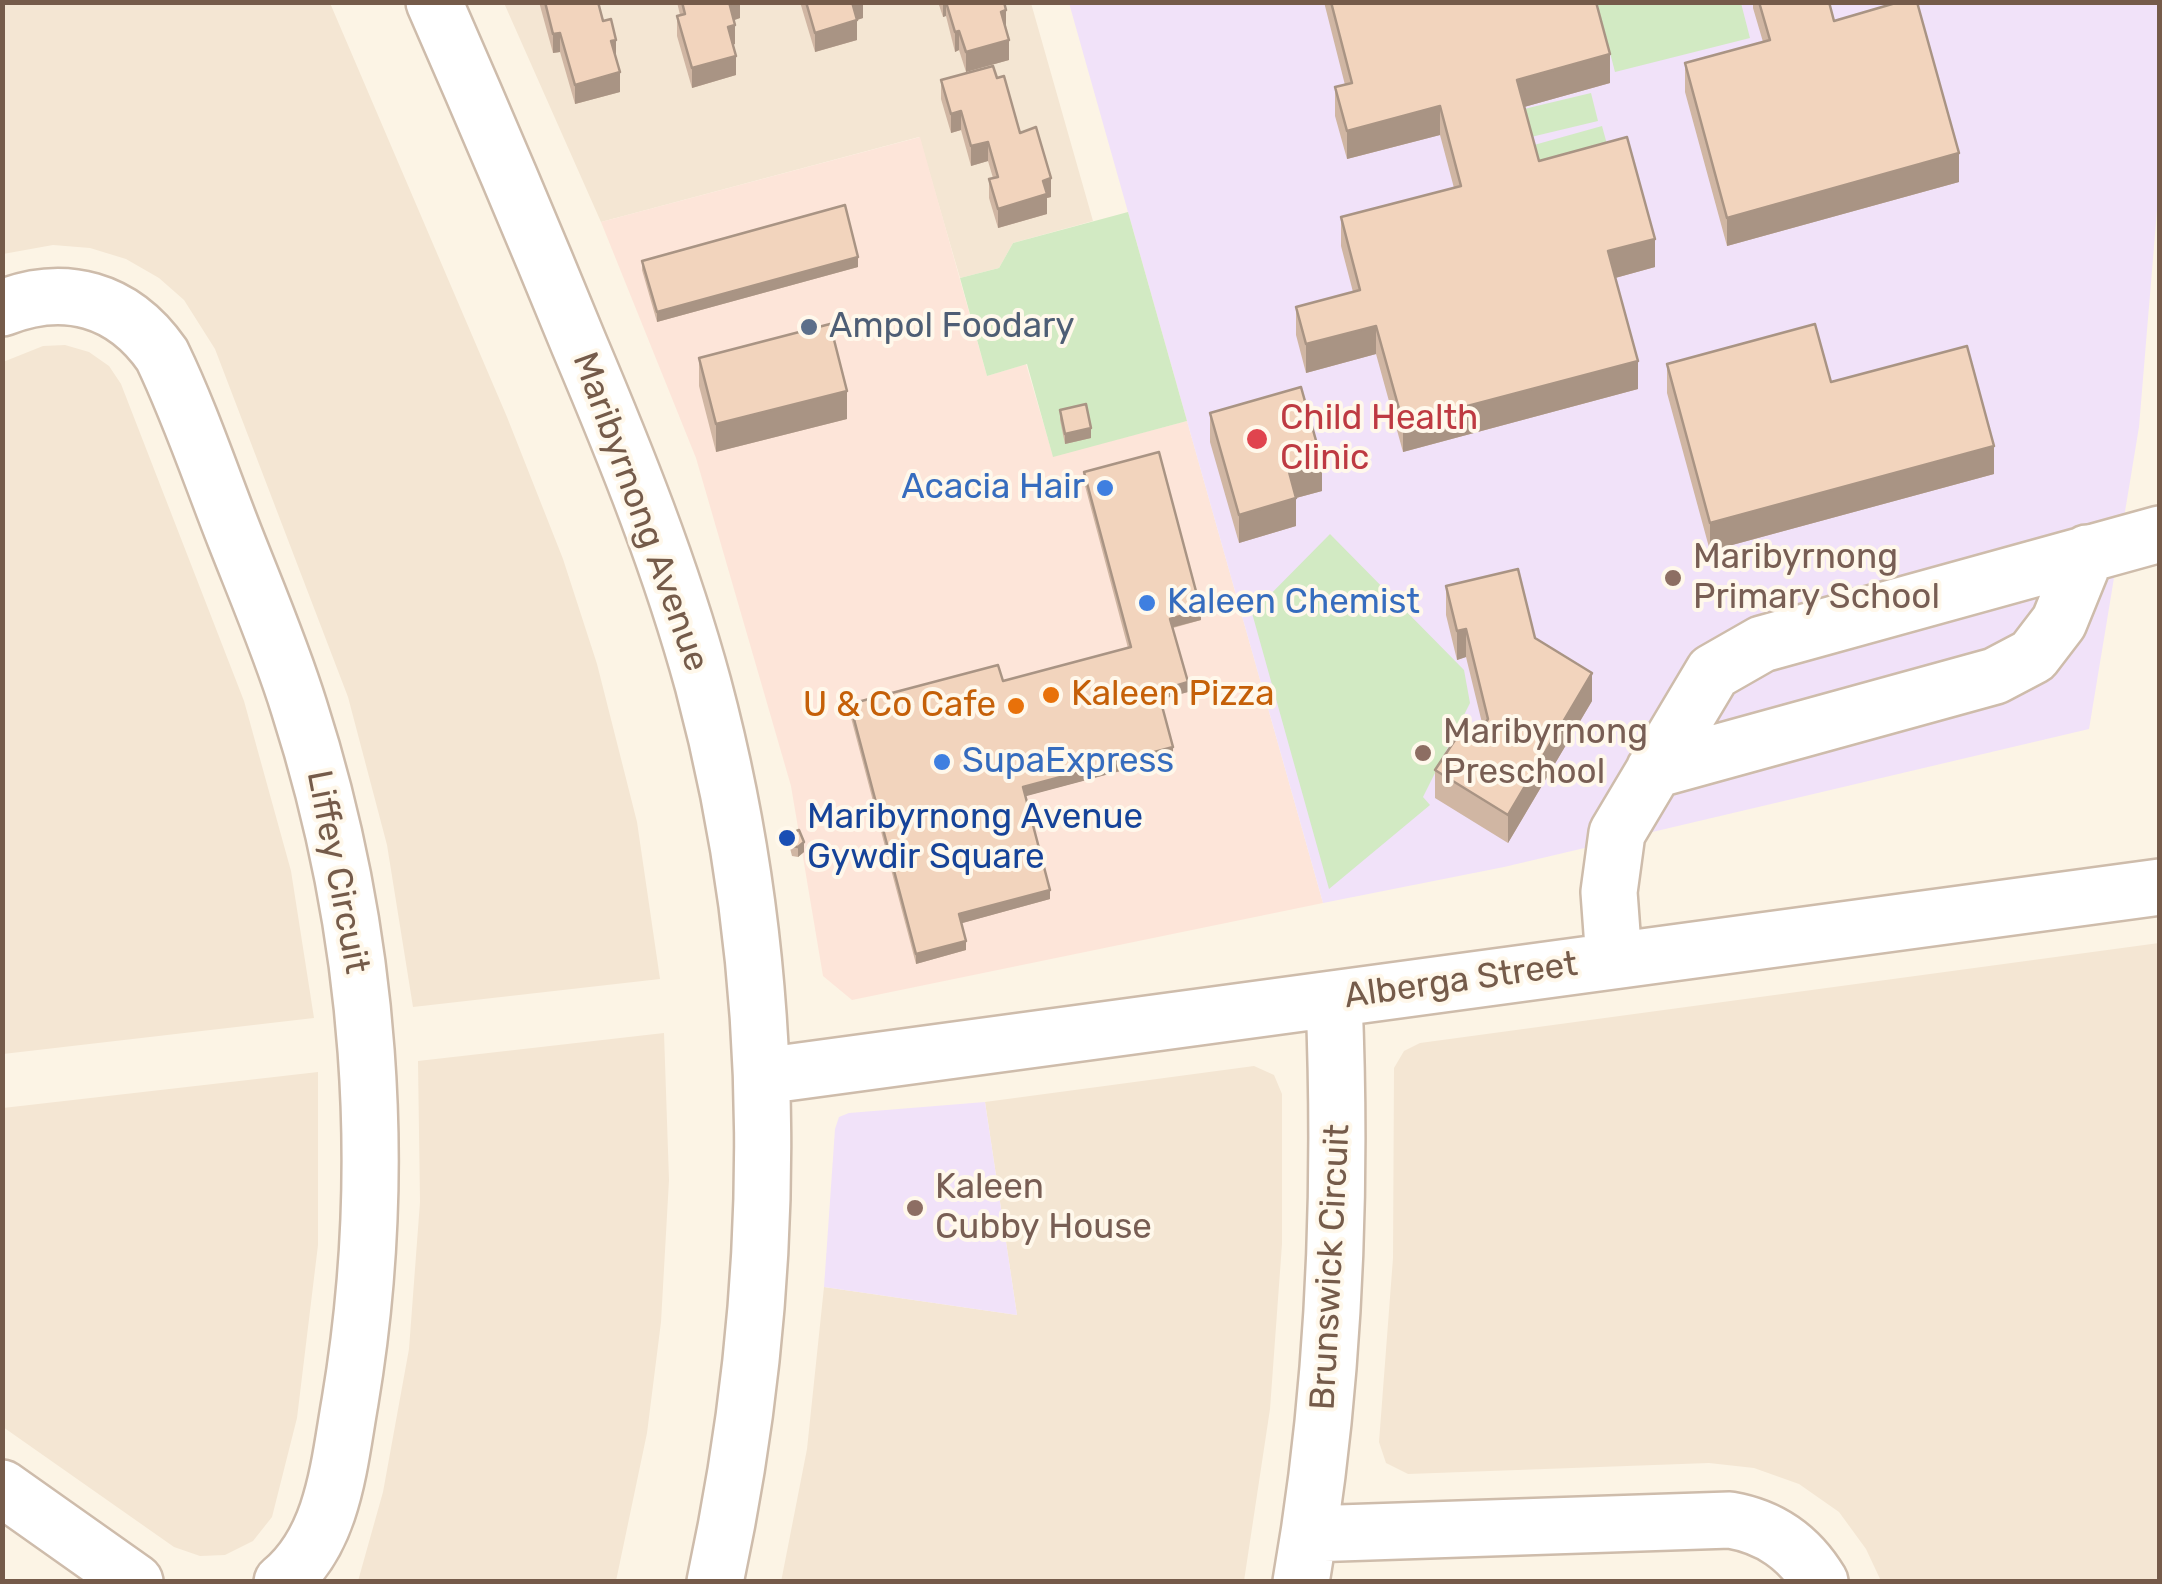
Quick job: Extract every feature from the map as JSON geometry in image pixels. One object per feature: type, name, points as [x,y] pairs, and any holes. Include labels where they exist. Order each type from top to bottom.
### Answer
[{"type":"street","name":"Maribyrnong Avenue","points":[[434,2],[621,445],[683,619],[707,701],[735,830],[755,977],[762,1076],[763,1231],[756,1335],[734,1488],[714,1582]]},
{"type":"street","name":"Liffey Circuit","points":[[2,308],[50,295],[88,299],[123,314],[162,354],[299,706],[341,864],[366,1045],[370,1141],[366,1272],[358,1354],[326,1515],[311,1550],[282,1582]]},
{"type":"street","points":[[1614,960],[1609,892],[1617,833],[1713,672],[1762,644],[2160,534]]},
{"type":"street","points":[[1654,770],[1995,676],[2033,656],[2059,622],[2087,554]]},
{"type":"street","name":"Alberga Street","points":[[762,1076],[2160,887]]},
{"type":"street","name":"Brunswick Circuit","points":[[1334,998],[1338,1106],[1335,1284],[1324,1427],[1305,1558],[1730,1520],[1783,1540],[1811,1566],[1820,1582]]},
{"type":"street","points":[[2,1488],[136,1582]]},
{"type":"shaded area","points":[[3,2],[330,3],[507,417],[563,559],[597,664],[637,822],[660,979],[413,1007],[387,845],[348,697],[215,349],[184,300],[159,278],[126,259],[90,248],[53,245],[3,254]]},
{"type":"shaded area","points":[[504,3],[1031,3],[1093,221],[1013,243],[999,268],[960,278],[919,137],[601,222]]},
{"type":"shaded area","name":"Maribyrnong Primary School","points":[[1069,3],[2159,3],[2159,186],[2139,427],[2089,729],[1504,867],[1323,903]]},
{"type":"shaded area","points":[[920,137],[987,376],[1026,364],[1053,456],[1187,421],[1323,903],[852,1000],[823,976],[791,786],[696,458],[601,222]]},
{"type":"shaded area","points":[[65,345],[89,352],[109,366],[121,384],[244,701],[291,871],[314,1018],[3,1054],[3,362],[43,346]]},
{"type":"shaded area","points":[[2159,943],[2159,1581],[1881,1581],[1866,1549],[1839,1512],[1799,1484],[1754,1468],[1709,1463],[1408,1474],[1386,1463],[1379,1442],[1393,1258],[1394,1068],[1404,1051],[1420,1043]]},
{"type":"shaded area","points":[[664,1033],[669,1180],[661,1322],[647,1433],[616,1581],[358,1581],[383,1492],[409,1349],[420,1202],[418,1061]]},
{"type":"shaded area","points":[[1254,1066],[1274,1075],[1282,1094],[1282,1244],[1270,1409],[1244,1581],[781,1582],[807,1449],[824,1287],[1017,1315],[985,1102]]},
{"type":"shaded area","points":[[318,1072],[318,1245],[297,1418],[272,1517],[253,1541],[225,1555],[200,1556],[174,1547],[3,1427],[3,1108]]},
{"type":"shaded area","name":"Kaleen Cubby House","points":[[985,1102],[1017,1315],[824,1287],[839,1117]]},
{"type":"green space","points":[[1597,3],[1741,3],[1750,38],[1615,72]]},
{"type":"green space","points":[[1591,93],[1598,121],[1531,137],[1524,109]]},
{"type":"green space","points":[[1602,126],[1611,159],[1542,178],[1534,145]]},
{"type":"green space","points":[[1128,212],[1187,421],[1053,457],[1027,364],[987,376],[960,278],[999,268],[1013,243]]},
{"type":"green space","name":"Maribyrnong Preschool","points":[[1330,534],[1464,670],[1470,703],[1423,797],[1430,805],[1329,889],[1252,613]]},
{"type":"building","points":[[545,2],[598,2],[603,21],[611,19],[616,40],[611,41],[620,72],[575,85],[560,33],[553,34]]},
{"type":"building","points":[[682,2],[729,2],[735,25],[728,27],[736,56],[692,68],[677,16],[685,14]]},
{"type":"building","points":[[806,2],[852,2],[857,20],[815,33]]},
{"type":"building","points":[[946,2],[1004,2],[1006,10],[1001,12],[1009,40],[966,52]]},
{"type":"building","points":[[1331,2],[1596,2],[1610,54],[1517,80],[1539,161],[1627,137],[1655,239],[1608,251],[1638,361],[1403,423],[1376,326],[1306,344],[1296,307],[1360,290],[1341,217],[1461,186],[1440,106],[1347,131],[1335,87],[1352,83]]},
{"type":"building","points":[[1759,2],[1829,2],[1834,21],[1899,2],[1917,2],[1959,153],[1727,218],[1685,63],[1770,40]]},
{"type":"building","points":[[993,66],[997,78],[1004,76],[1020,133],[1036,127],[1051,178],[1043,181],[1047,194],[998,209],[989,179],[998,177],[988,142],[971,146],[961,111],[951,114],[941,80]]},
{"type":"building","points":[[845,205],[858,257],[657,312],[642,261]]},
{"type":"building","points":[[830,324],[847,391],[716,424],[699,358]]},
{"type":"building","points":[[1815,324],[1831,382],[1967,346],[1994,446],[1710,523],[1667,364]]},
{"type":"building","points":[[1301,387],[1322,462],[1289,472],[1296,498],[1239,515],[1210,413]]},
{"type":"building","points":[[1086,404],[1091,428],[1065,434],[1060,410]]},
{"type":"building","points":[[1159,452],[1201,610],[1170,619],[1188,682],[1158,691],[1173,747],[1023,787],[1050,890],[959,914],[966,941],[916,954],[850,704],[998,665],[1003,681],[1131,647],[1084,472]]},
{"type":"building","points":[[1518,569],[1535,638],[1592,673],[1508,815],[1435,770],[1461,731],[1475,740],[1488,719],[1466,629],[1457,631],[1446,586]]},
{"type":"building","points":[[799,830],[804,842],[792,846],[789,834]]},
{"type":"place","name":"Ampol Foodary","points":[[809,327]]},
{"type":"place","name":"Child Health Clinic","points":[[1257,439]]},
{"type":"place","name":"Acacia Hair","points":[[1105,488]]},
{"type":"place","name":"Maribyrnong Primary School","points":[[1673,578]]},
{"type":"place","name":"Kaleen Chemist","points":[[1147,603]]},
{"type":"place","name":"Kaleen Pizza","points":[[1051,695]]},
{"type":"place","name":"U & Co Cafe","points":[[1016,706]]},
{"type":"place","name":"Maribyrnong Preschool","points":[[1423,753]]},
{"type":"place","name":"SupaExpress","points":[[942,762]]},
{"type":"place","name":"Maribyrnong Avenue Gywdir Square","points":[[787,838]]},
{"type":"place","name":"Kaleen Cubby House","points":[[915,1208]]}]
